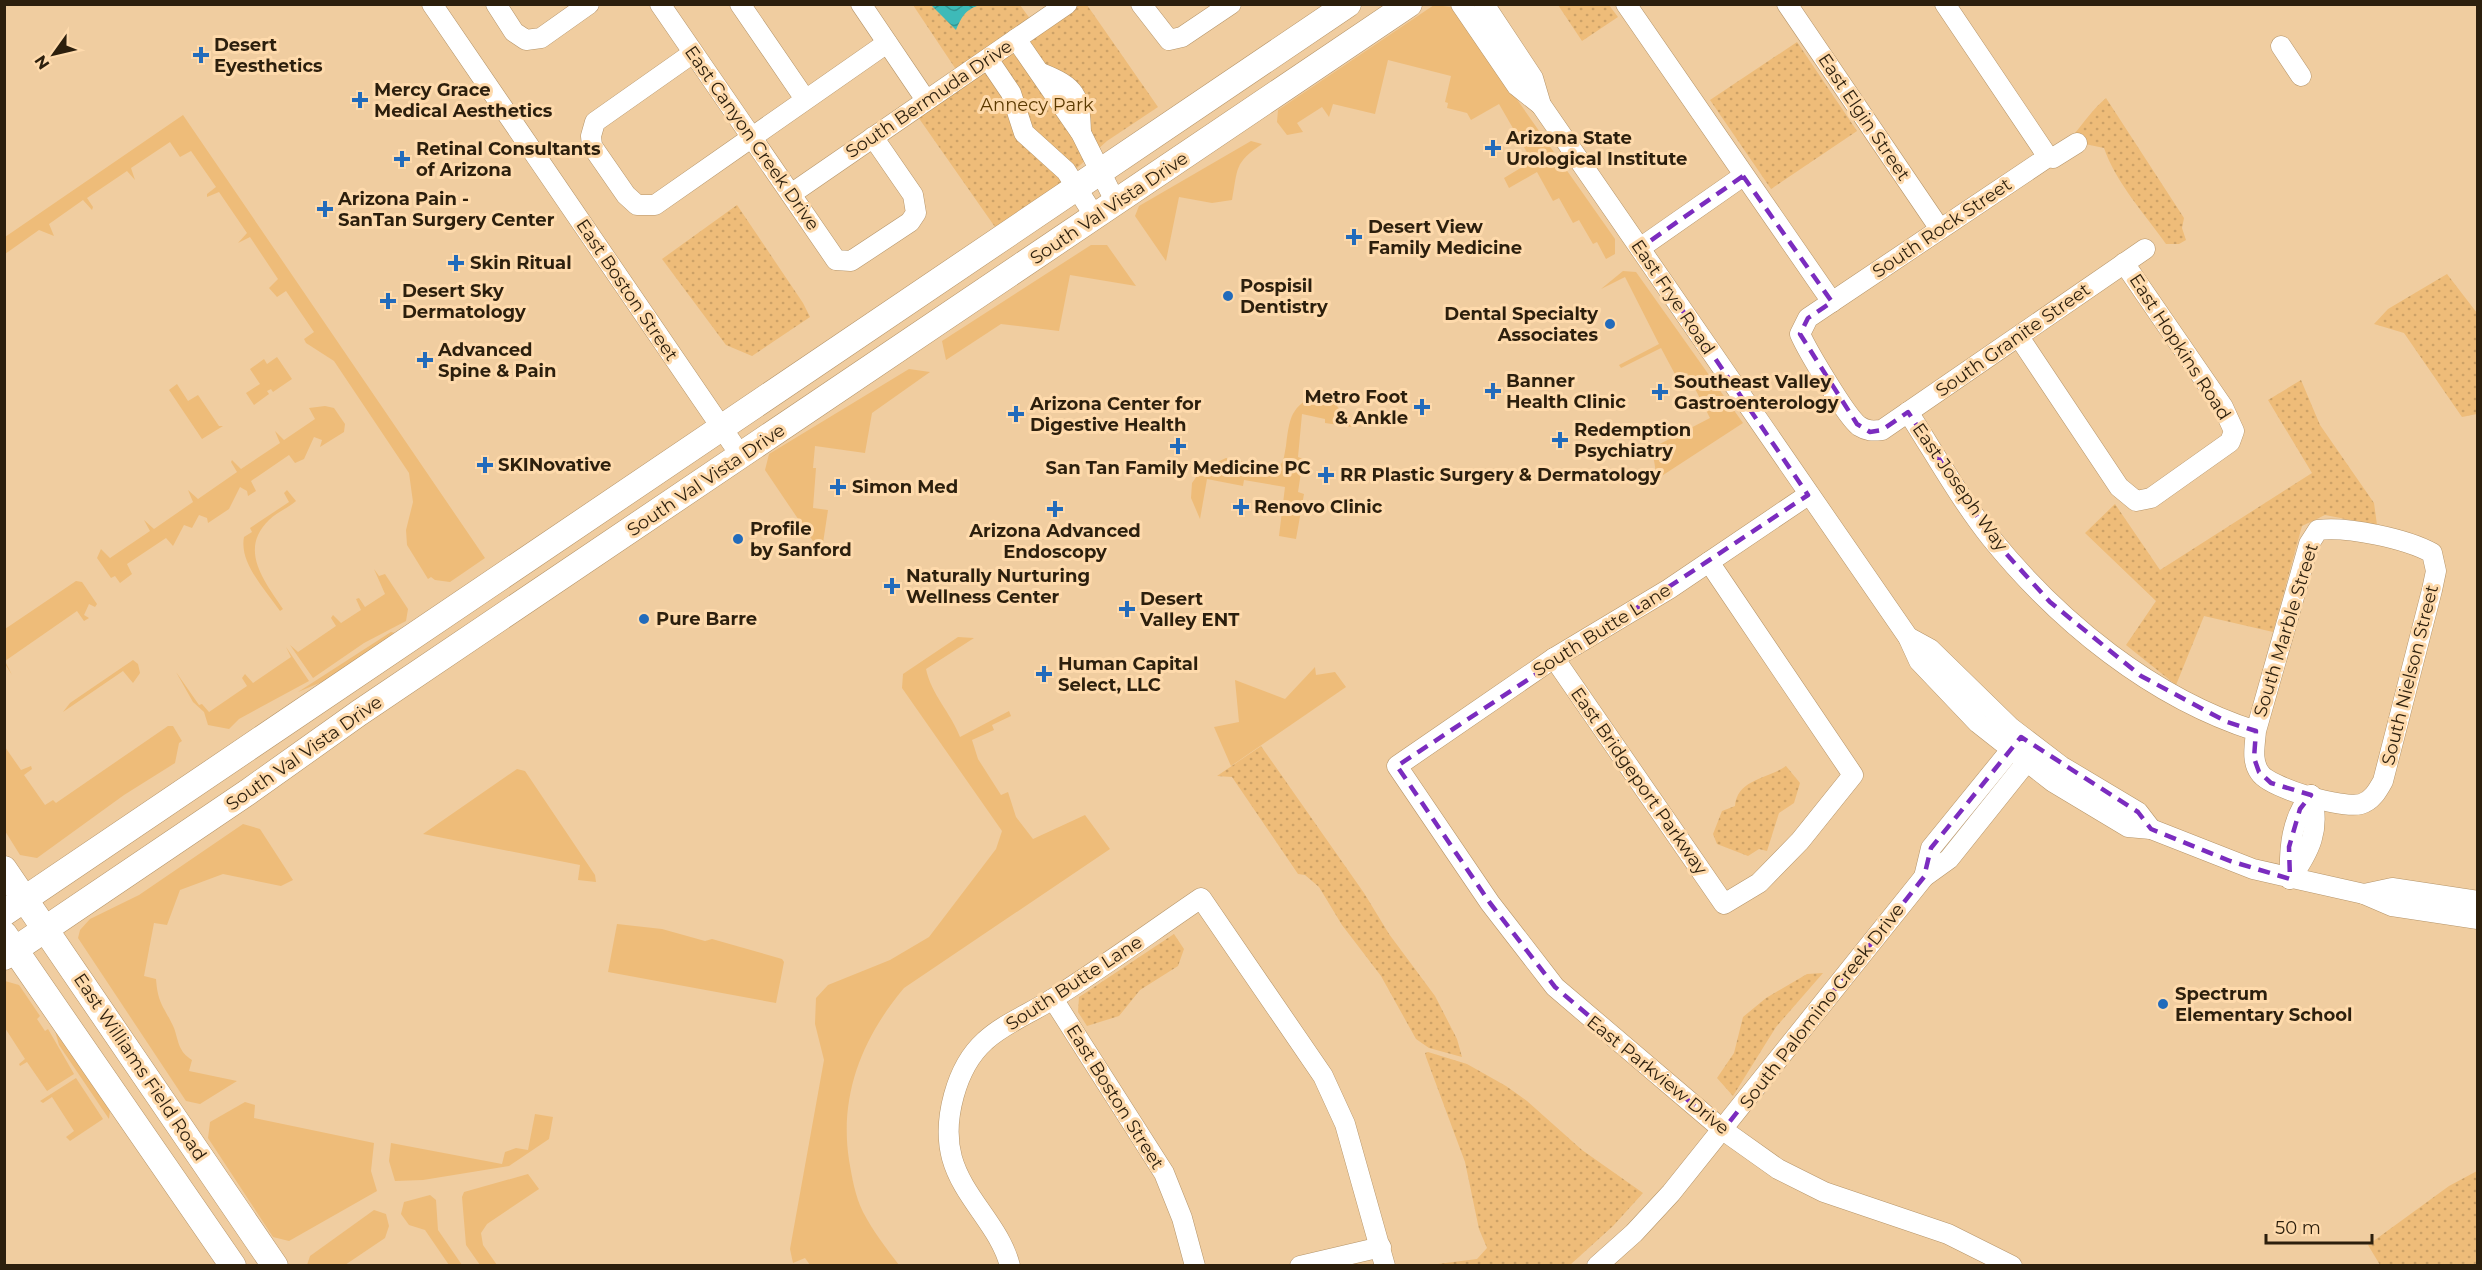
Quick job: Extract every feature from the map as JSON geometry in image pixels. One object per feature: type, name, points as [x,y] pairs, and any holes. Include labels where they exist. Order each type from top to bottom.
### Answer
[{"type":"main road","name":"South Val Vista Drive","points":[[14,905],[1348,4]]},
{"type":"main road","name":"South Val Vista Drive","points":[[8,947],[45,929],[1409,4]]},
{"type":"main road","points":[[435,622],[454,650]]},
{"type":"main road","name":"East Williams Field Road","points":[[4,868],[14,905],[45,929],[275,1266]]},
{"type":"main road","name":"East Williams Field Road","points":[[8,947],[233,1266]]},
{"type":"street","name":"East Boston Street","points":[[432,4],[741,456]]},
{"type":"street","points":[[496,4],[514,32],[526,40],[541,38],[589,4]]},
{"type":"street","name":"East Canyon Creek Drive","points":[[660,4],[836,260],[851,261],[910,222],[916,213],[913,195],[873,137]]},
{"type":"street","points":[[740,4],[806,99]]},
{"type":"street","points":[[861,4],[926,100]]},
{"type":"street","name":"South Bermuda Drive","points":[[791,194],[1067,4]]},
{"type":"street","points":[[1141,4],[1169,40],[1182,37],[1231,4]]},
{"type":"street","name":"East Frye Road","points":[[1461,4],[1517,86],[1541,105],[1908,637],[1930,649],[2024,750],[2138,812],[2151,829],[2230,861],[2290,879]]},
{"type":"street","name":"East Frye Road","points":[[1484,4],[1533,78],[1541,105]]},
{"type":"street","points":[[1626,4],[1832,302]]},
{"type":"street","name":"East Elgin Street","points":[[1787,4],[1940,229]]},
{"type":"street","points":[[1945,4],[2048,157]]},
{"type":"street","points":[[1016,39],[1081,133],[1101,171],[1106,210]]},
{"type":"street","points":[[693,53],[595,122],[591,136],[592,146],[626,195],[637,205],[655,204],[887,43]]},
{"type":"street","points":[[2281,46],[2301,76]]},
{"type":"street","points":[[988,58],[1011,93],[1024,133],[1060,165],[1076,188],[1106,210]]},
{"type":"street","name":"South Rock Street","points":[[1808,318],[2048,157],[2053,158],[2077,143]]},
{"type":"street","points":[[1640,248],[1743,176]]},
{"type":"street","name":"South Granite Street","points":[[1882,430],[2145,249]]},
{"type":"street","name":"East Hopkins Road","points":[[2019,337],[2119,487],[2136,501],[2151,498],[2230,442],[2234,431],[2223,407],[2124,263]]},
{"type":"street","name":"East Joseph Way","points":[[1808,318],[1800,334],[1808,351],[1857,424],[1870,432],[1882,430]]},
{"type":"street","name":"East Joseph Way","points":[[1908,412],[1990,536],[2050,602],[2141,676],[2228,722],[2256,731]]},
{"type":"street","name":"South Butte Lane","points":[[1397,766],[1554,658],[1709,562],[1808,495]]},
{"type":"street","name":"South Nielson Street","points":[[2311,795],[2348,804],[2362,804],[2375,795],[2383,781],[2436,571],[2432,553],[2419,546],[2333,528],[2318,530]]},
{"type":"street","name":"South Marble Street","points":[[2256,731],[2309,544],[2318,530]]},
{"type":"street","name":"East Bridgeport Parkway","points":[[1554,658],[1724,904],[1759,883],[1800,841],[1853,775],[1709,562]]},
{"type":"street","points":[[2256,731],[2254,758],[2259,772],[2271,783],[2311,795],[2317,815],[2308,854],[2290,879],[2364,894],[2392,906],[2478,919]]},
{"type":"street","name":"South Palomino Creek Drive","points":[[1597,1266],[1634,1233],[1723,1130],[1924,877],[1949,859],[2024,750]]},
{"type":"street","name":"East Parkview Drive","points":[[1397,766],[1490,903],[1555,987],[1723,1130],[1778,1169],[1824,1191],[1948,1234],[2013,1266]]},
{"type":"street","points":[[2364,894],[2392,888],[2478,901]]},
{"type":"street","name":"South Butte Lane","points":[[1010,1266],[1006,1251],[968,1194],[952,1158],[948,1119],[958,1080],[985,1041],[1053,999],[1202,898],[1323,1076],[1345,1124],[1383,1256]]},
{"type":"street","name":"East Boston Street","points":[[1053,999],[1164,1173],[1182,1218],[1196,1266]]},
{"type":"street","points":[[1300,1266],[1383,1256]]},
{"type":"highlighted area","points":[[1743,176],[1832,302],[1808,318],[1800,334],[1857,424],[1870,432],[1882,430],[1908,412],[1990,536],[2050,602],[2141,676],[2227,722],[2256,731],[2254,758],[2259,772],[2271,783],[2311,795],[2300,809],[2289,847],[2290,879],[2230,861],[2151,829],[2138,812],[2021,737],[1931,848],[1924,877],[1723,1130],[1555,987],[1490,903],[1397,766],[1808,495],[1640,248]]},
{"type":"green space","name":"Annecy Park","points":[[913,5],[1020,5],[1039,31],[1077,5],[1087,5],[1158,107],[1107,141],[1059,184],[995,227],[918,117],[965,83]]},
{"type":"green space","points":[[1434,5],[1452,7],[1615,239],[1615,254],[1606,259],[1597,242],[1593,244],[1579,220],[1573,223],[1559,198],[1553,201],[1537,172],[1509,188],[1504,178],[1532,161],[1499,104],[1471,120],[1467,113],[1447,108],[1448,103],[1445,102],[1451,76],[1388,60],[1375,114],[1333,104],[1329,117],[1322,107],[1297,123],[1303,132],[1287,135],[1277,122],[1278,110]]},
{"type":"green space","points":[[1558,5],[1609,5],[1618,17],[1582,41]]},
{"type":"green space","points":[[1797,42],[1857,131],[1771,189],[1710,100]]},
{"type":"green space","points":[[2106,98],[2184,218],[2182,228],[2186,240],[2179,244],[2166,244],[2123,186],[2104,148],[2085,144],[2075,133]]},
{"type":"green space","points":[[183,115],[485,558],[450,582],[435,580],[431,577],[428,579],[407,545],[406,530],[413,502],[409,473],[334,361],[306,343],[304,339],[314,332],[286,291],[277,297],[269,288],[278,279],[250,237],[238,243],[247,233],[219,192],[207,197],[207,194],[216,187],[191,151],[180,157],[170,142],[131,168],[135,180],[127,171],[87,198],[93,207],[92,210],[83,200],[49,224],[54,236],[39,230],[5,254],[5,237]]},
{"type":"green space","points":[[1251,141],[1262,144],[1246,156],[1239,167],[1232,200],[1212,203],[1179,197],[1166,261],[1135,216],[1139,206]]},
{"type":"green space","points":[[737,205],[810,317],[752,356],[726,345],[662,259]]},
{"type":"green space","points":[[1091,245],[1107,245],[1136,286],[1070,275],[1059,331],[1001,324],[946,360],[942,341]]},
{"type":"green space","points":[[1623,271],[1636,272],[1743,423],[1657,479],[1652,448],[1710,418],[1687,373],[1677,378],[1661,348],[1621,368],[1619,365],[1659,344],[1625,277],[1601,289]]},
{"type":"green space","points":[[2447,274],[2477,313],[2477,414],[2462,417],[2404,333],[2374,324],[2388,309]]},
{"type":"green space","points":[[277,357],[292,379],[273,392],[271,389],[267,391],[269,394],[254,405],[246,393],[260,384],[250,369],[264,359],[267,364]]},
{"type":"green space","points":[[909,369],[930,372],[872,413],[865,453],[815,446],[813,508],[828,510],[823,543],[815,544],[765,470],[769,454]]},
{"type":"green space","points":[[2301,380],[2320,425],[2374,503],[2377,525],[2325,515],[2302,526],[2273,632],[2204,616],[2176,685],[2126,645],[2156,601],[2085,533],[2115,504],[2160,570],[2312,473],[2268,400]]},
{"type":"green space","points":[[177,384],[188,401],[198,395],[219,426],[223,426],[202,439],[169,390]]},
{"type":"green space","points":[[1324,390],[1339,391],[1346,400],[1337,406],[1353,427],[1325,423],[1325,419],[1302,414],[1298,457],[1303,459],[1298,492],[1304,494],[1296,539],[1279,536],[1285,487],[1244,480],[1243,486],[1207,479],[1200,519],[1191,498],[1192,483],[1201,470],[1226,458],[1278,468],[1284,457],[1289,425],[1295,411]]},
{"type":"green space","points":[[325,406],[334,408],[345,424],[344,432],[320,447],[322,440],[314,437],[304,459],[295,463],[289,455],[251,481],[256,491],[248,496],[247,491],[240,487],[229,509],[208,523],[207,518],[199,515],[192,528],[184,525],[173,546],[166,538],[127,564],[132,574],[120,583],[115,576],[111,578],[97,558],[101,549],[110,558],[150,531],[144,520],[154,529],[193,502],[188,490],[198,499],[237,472],[232,460],[241,469],[280,443],[275,431],[284,440],[315,419],[309,408]]},
{"type":"green space","points":[[287,490],[296,501],[269,520],[260,531],[255,554],[262,577],[283,609],[280,611],[249,566],[243,547],[244,537],[252,532],[250,528],[289,502],[284,493]]},
{"type":"green space","points":[[374,569],[379,576],[385,574],[408,609],[406,621],[364,643],[313,678],[290,645],[298,652],[336,626],[331,618],[333,615],[341,623],[361,610],[356,599],[359,598],[365,607],[385,594]]},
{"type":"green space","points":[[76,581],[82,582],[97,604],[95,607],[89,604],[84,615],[89,618],[84,621],[77,611],[5,661],[5,629]]},
{"type":"green space","points":[[391,632],[395,633],[324,681],[298,692]]},
{"type":"green space","points":[[958,637],[974,638],[926,669],[960,737],[1009,711],[1011,716],[992,725],[994,730],[972,740],[978,759],[1001,795],[1008,792],[1016,817],[1033,839],[1085,815],[1110,849],[904,988],[889,1007],[866,1047],[851,1089],[847,1136],[849,1160],[856,1193],[863,1212],[875,1233],[899,1265],[810,1265],[805,1258],[793,1263],[790,1249],[824,1060],[815,1024],[816,998],[828,985],[890,960],[929,937],[996,849],[1002,831],[902,688],[903,674]]},
{"type":"green space","points":[[286,647],[309,681],[239,719],[229,729],[208,725],[204,712],[193,702],[176,672],[199,705],[202,704],[209,712],[247,686],[242,678],[245,674],[253,683],[291,657]]},
{"type":"green space","points":[[133,660],[138,664],[140,673],[133,683],[123,671],[63,712],[70,703]]},
{"type":"green space","points":[[1315,667],[1316,675],[1335,672],[1346,687],[1231,766],[1214,727],[1239,722],[1235,680],[1285,699]]},
{"type":"green space","points":[[168,726],[173,726],[182,741],[179,743],[175,763],[124,795],[37,858],[20,855],[5,831],[5,747],[21,770],[31,766],[32,769],[24,775],[45,805],[53,800],[56,803]]},
{"type":"green space","points":[[1261,746],[1364,893],[1389,934],[1435,996],[1457,1039],[1462,1057],[1429,1048],[1416,1039],[1381,976],[1342,925],[1319,887],[1305,875],[1298,874],[1232,777],[1217,776]]},
{"type":"green space","points":[[1786,766],[1800,783],[1794,803],[1779,813],[1767,851],[1759,849],[1748,856],[1717,844],[1713,834],[1722,811],[1735,806],[1741,790],[1747,785]]},
{"type":"green space","points":[[517,769],[525,771],[595,875],[596,882],[578,880],[580,865],[423,834]]},
{"type":"green space","points":[[243,824],[260,829],[293,880],[281,886],[223,874],[180,890],[167,925],[154,923],[144,976],[156,979],[160,1000],[180,1046],[192,1060],[189,1071],[237,1081],[200,1104],[186,1101],[78,938],[80,930],[90,919],[139,895]]},
{"type":"green space","points":[[617,924],[662,929],[705,941],[712,939],[782,959],[784,962],[776,1003],[608,972]]},
{"type":"green space","points":[[1174,934],[1184,949],[1178,966],[1140,990],[1119,1016],[1087,1026],[1078,1012],[1079,997]]},
{"type":"green space","points":[[1823,973],[1776,1027],[1733,1096],[1717,1078],[1734,1053],[1743,1017],[1766,998],[1807,974]]},
{"type":"green space","points":[[5,981],[19,985],[40,1016],[37,1019],[45,1031],[48,1029],[74,1074],[47,1091],[27,1062],[20,1066],[19,1064],[25,1059],[5,1028]]},
{"type":"green space","points":[[55,1031],[110,1111],[109,1119],[59,1045]]},
{"type":"green space","points":[[1425,1053],[1467,1064],[1506,1086],[1527,1101],[1582,1150],[1643,1193],[1613,1226],[1570,1265],[1430,1265],[1477,1259],[1487,1248],[1479,1229],[1465,1162],[1426,1057]]},
{"type":"green space","points":[[76,1078],[103,1119],[70,1141],[66,1137],[74,1131],[52,1097],[43,1103],[40,1101]]},
{"type":"green space","points":[[245,1102],[255,1105],[254,1118],[374,1143],[371,1171],[377,1191],[289,1241],[273,1237],[208,1138],[210,1122]]},
{"type":"green space","points":[[535,1114],[553,1117],[549,1139],[509,1166],[423,1180],[395,1181],[389,1161],[391,1143],[502,1164],[505,1152],[516,1148],[528,1150]]},
{"type":"green space","points":[[2477,1171],[2477,1265],[2380,1265],[2368,1245],[2449,1186]]},
{"type":"green space","points":[[528,1174],[539,1189],[487,1224],[481,1233],[483,1245],[497,1265],[480,1265],[466,1245],[462,1197],[464,1192]]},
{"type":"green space","points":[[430,1195],[436,1200],[438,1230],[462,1265],[449,1265],[425,1230],[409,1225],[401,1214],[404,1202]]},
{"type":"green space","points":[[374,1210],[386,1214],[389,1226],[385,1238],[345,1265],[307,1265],[310,1256]]},
{"type":"water","points":[[931,5],[980,5],[965,14],[956,30]]},
{"type":"place","name":"Desert Eyesthetics","points":[[201,55]]},
{"type":"place","name":"Mercy Grace Medical Aesthetics","points":[[360,100]]},
{"type":"place","name":"Arizona State Urological Institute","points":[[1493,148]]},
{"type":"place","name":"Retinal Consultants of Arizona","points":[[402,159]]},
{"type":"place","name":"Arizona Pain - SanTan Surgery Center","points":[[325,209]]},
{"type":"place","name":"Desert View Family Medicine","points":[[1354,237]]},
{"type":"place","name":"Skin Ritual","points":[[456,263]]},
{"type":"place","name":"Pospisil Dentistry","points":[[1228,296]]},
{"type":"place","name":"Desert Sky Dermatology","points":[[388,301]]},
{"type":"place","name":"Dental Specialty Associates","points":[[1610,324]]},
{"type":"place","name":"Advanced Spine & Pain","points":[[425,360]]},
{"type":"place","name":"Banner Health Clinic","points":[[1493,391]]},
{"type":"place","name":"Southeast Valley Gastroenterology","points":[[1660,392]]},
{"type":"place","name":"Metro Foot & Ankle","points":[[1422,407]]},
{"type":"place","name":"Arizona Center for Digestive Health","points":[[1016,414]]},
{"type":"place","name":"Redemption Psychiatry","points":[[1560,440]]},
{"type":"place","name":"San Tan Family Medicine PC","points":[[1178,446]]},
{"type":"place","name":"SKINovative","points":[[485,465]]},
{"type":"place","name":"RR Plastic Surgery & Dermatology","points":[[1326,475]]},
{"type":"place","name":"Simon Med","points":[[838,487]]},
{"type":"place","name":"Renovo Clinic","points":[[1241,507]]},
{"type":"place","name":"Arizona Advanced Endoscopy","points":[[1055,509]]},
{"type":"place","name":"Profile by Sanford","points":[[738,539]]},
{"type":"place","name":"Naturally Nurturing Wellness Center","points":[[892,586]]},
{"type":"place","name":"Desert Valley ENT","points":[[1127,609]]},
{"type":"place","name":"Pure Barre","points":[[644,619]]},
{"type":"place","name":"Human Capital Select, LLC","points":[[1044,674]]},
{"type":"place","name":"Spectrum Elementary School","points":[[2163,1004]]}]
